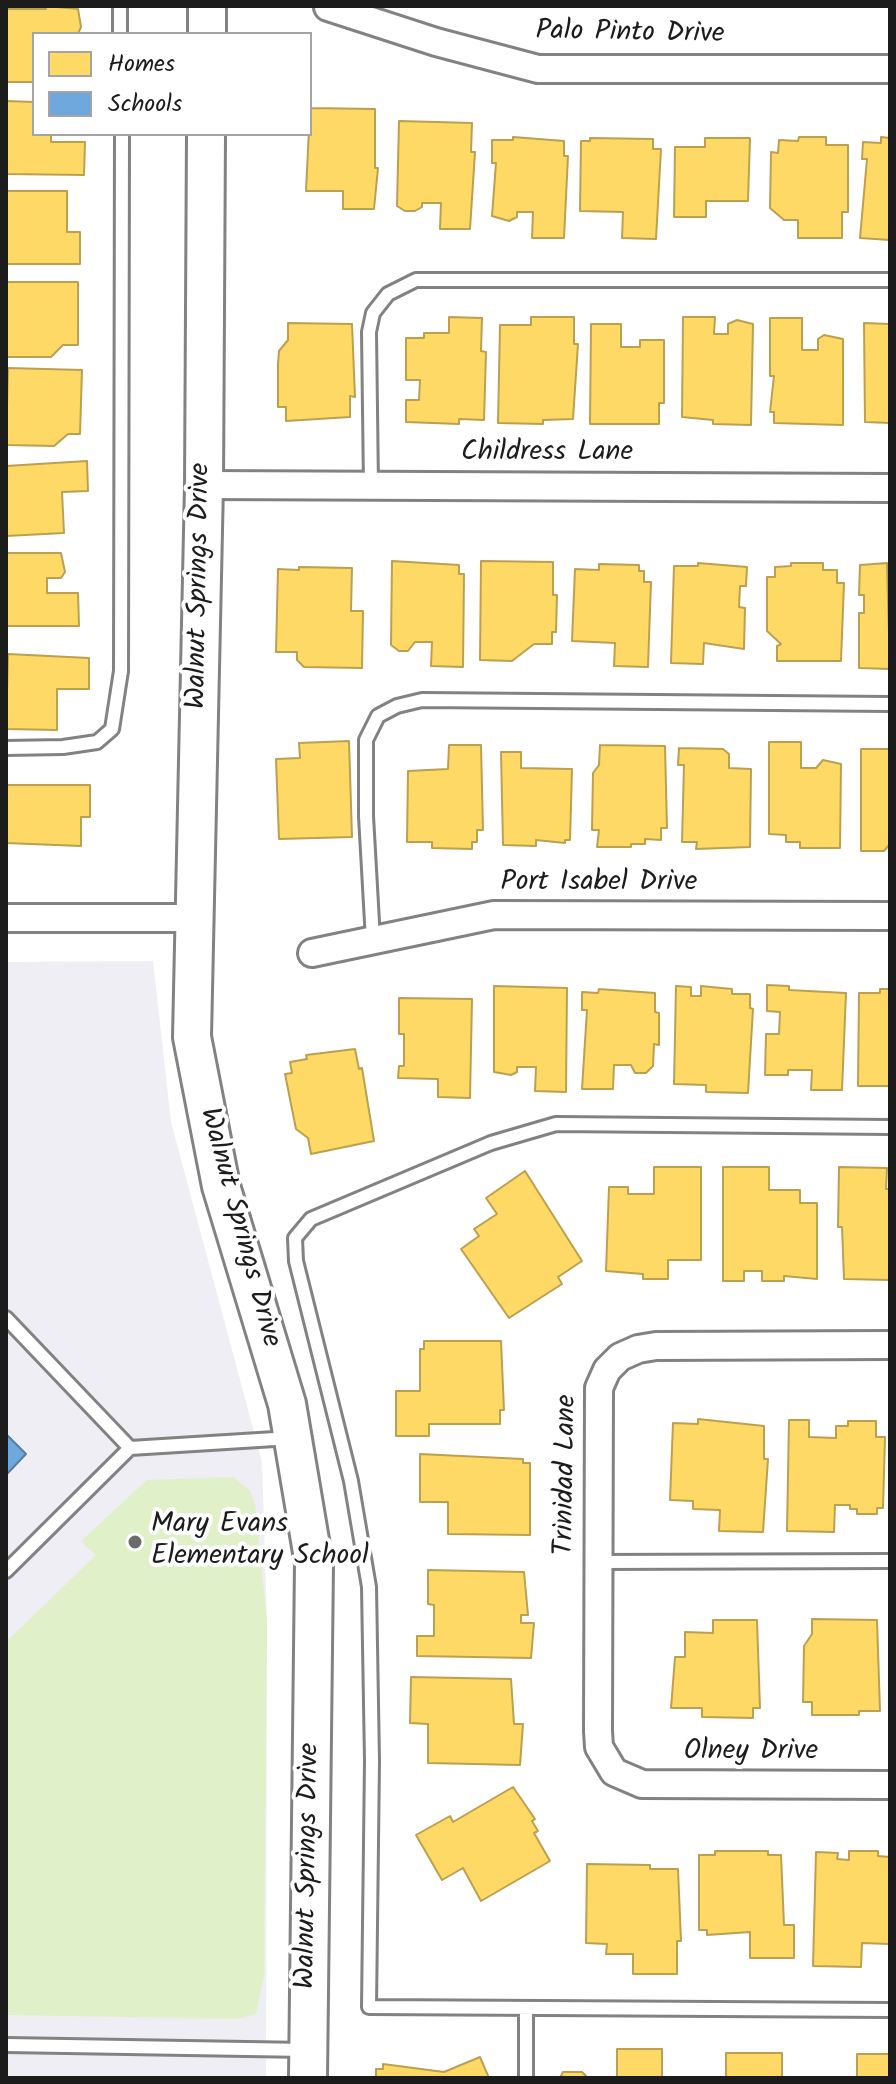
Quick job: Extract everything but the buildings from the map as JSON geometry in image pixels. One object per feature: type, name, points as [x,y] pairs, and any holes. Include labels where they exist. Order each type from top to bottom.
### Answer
[{"type":"street","points":[[207,6],[207,32]]},
{"type":"street","name":"Palo Pinto Drive","points":[[328,7],[359,11],[538,69],[890,69]]},
{"type":"street","name":"Walnut Springs Drive","points":[[206,136],[204,485],[193,918],[194,1052],[221,1186],[287,1404],[314,1564],[308,2064]]},
{"type":"street","name":"Childress Lane","points":[[204,485],[890,488]]},
{"type":"street","name":"Port Isabel Drive","points":[[312,953],[494,915],[890,916]]},
{"type":"street","points":[[6,918],[193,918]]},
{"type":"street","name":"Trinidad Lane","points":[[614,1772],[599,1747],[598,1731],[599,1388],[607,1370],[620,1357],[656,1346],[890,1345]]},
{"type":"street","name":"Olney Drive","points":[[614,1772],[642,1784],[890,1785]]},
{"type":"lane","points":[[120,6],[120,32]]},
{"type":"lane","points":[[6,748],[63,747],[97,742],[112,729],[121,671],[122,136]]},
{"type":"lane","points":[[371,486],[369,332],[373,313],[388,294],[416,280],[890,280]]},
{"type":"lane","points":[[373,940],[366,816],[366,740],[378,716],[397,706],[422,700],[890,704]]},
{"type":"lane","points":[[890,1127],[556,1124],[491,1143],[311,1219],[295,1238],[296,1261],[351,1481],[369,1587],[372,1761],[369,2007],[890,2010]]},
{"type":"lane","points":[[6,1318],[130,1448]]},
{"type":"lane","points":[[6,1571],[130,1448],[293,1438]]},
{"type":"lane","points":[[598,1562],[890,1561]]},
{"type":"lane","points":[[526,2008],[526,2078]]},
{"type":"lane","points":[[6,2045],[308,2064]]},
{"type":"shaded area","name":"Mary Evans Elementary School","points":[[153,961],[171,1122],[262,1462],[267,1622],[266,2078],[6,2078],[6,962]]},
{"type":"green space","points":[[233,1477],[250,1491],[255,1504],[267,1622],[264,1976],[256,2014],[238,2019],[6,2015],[6,1642],[96,1555],[81,1541],[147,1480]]},
{"type":"place","name":"Mary Evans Elementary School","points":[[135,1542]]}]
